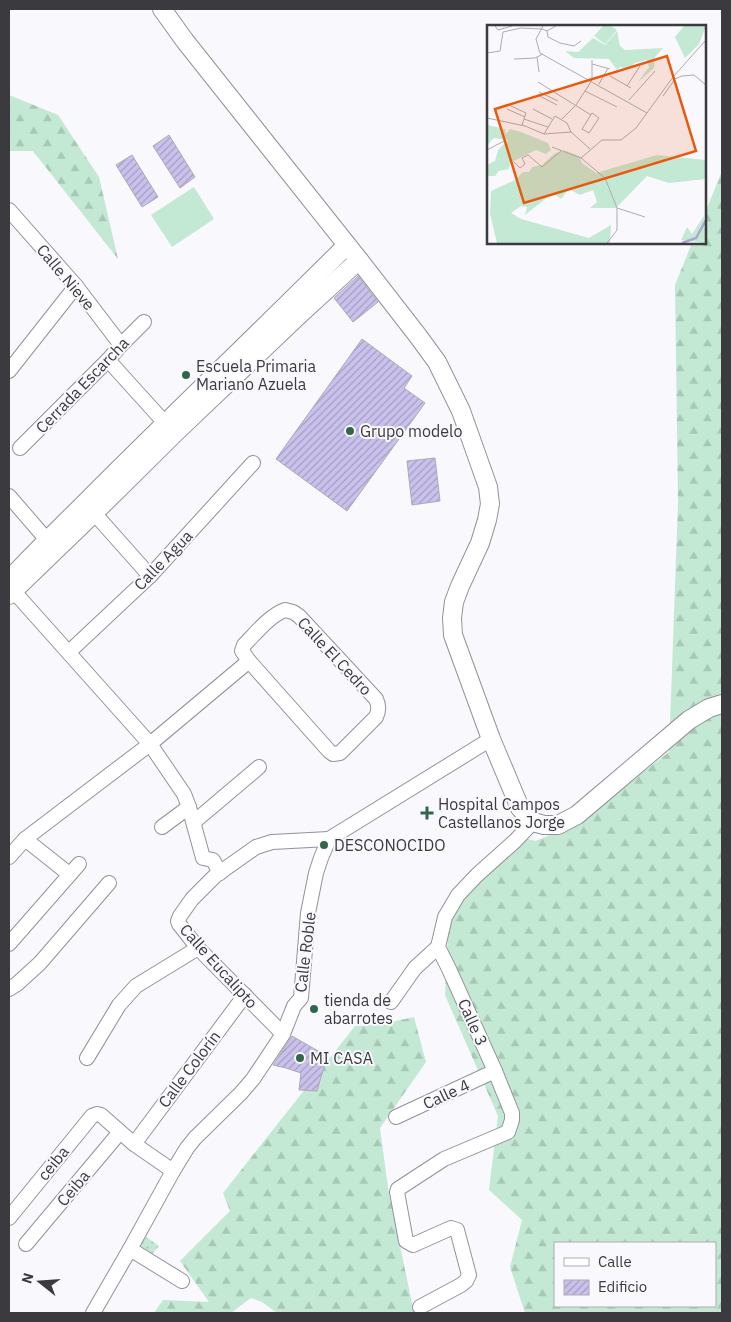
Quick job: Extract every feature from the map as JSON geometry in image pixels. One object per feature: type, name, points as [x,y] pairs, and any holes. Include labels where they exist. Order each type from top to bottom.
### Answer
[{"type":"main road","points":[[162,9],[185,41],[418,336],[437,362],[461,411],[488,487],[490,504],[480,543],[454,602],[452,618],[453,635],[491,739],[520,808],[534,822],[544,825],[558,825],[577,815],[688,720],[722,704]]},
{"type":"main road","points":[[10,588],[94,514],[234,356],[347,245]]},
{"type":"main road","points":[[10,588],[46,540],[359,260]]},
{"type":"street","name":"Calle Nieve","points":[[9,210],[76,286],[121,344]]},
{"type":"street","points":[[9,371],[76,286]]},
{"type":"street","name":"Cerrada Escarcha","points":[[20,448],[144,322]]},
{"type":"street","points":[[108,360],[171,427]]},
{"type":"street","name":"Calle Agua","points":[[69,652],[150,576],[253,463]]},
{"type":"street","points":[[9,496],[46,540]]},
{"type":"street","points":[[94,514],[150,576]]},
{"type":"street","points":[[10,588],[150,744],[184,794],[190,807],[203,858],[213,860],[220,873]]},
{"type":"street","name":"Calle El Cedro","points":[[285,610],[293,612],[299,616],[376,700],[379,710],[376,717],[340,753],[333,754],[249,661],[242,650],[244,645],[279,612],[285,610]]},
{"type":"street","points":[[9,857],[26,839],[150,744],[249,661]]},
{"type":"street","points":[[329,839],[491,739]]},
{"type":"street","points":[[194,822],[259,767]]},
{"type":"street","points":[[162,827],[190,807]]},
{"type":"street","points":[[391,1002],[415,968],[438,947],[446,917],[458,895],[534,822]]},
{"type":"street","points":[[9,944],[74,869],[26,839]]},
{"type":"street","name":"Calle Eucalipto","points":[[283,1034],[198,948],[178,921],[192,899],[220,873],[256,848],[272,842],[329,839]]},
{"type":"street","name":"Calle Roble","points":[[93,1313],[173,1171],[194,1138],[253,1079],[283,1034],[294,1006],[301,998],[308,912],[316,873],[329,839]]},
{"type":"street","points":[[12,984],[40,964],[109,883]]},
{"type":"street","name":"Calle 3","points":[[420,1307],[461,1286],[469,1275],[457,1230],[451,1228],[413,1245],[406,1241],[397,1192],[398,1188],[444,1159],[508,1132],[512,1120],[512,1112],[495,1071],[438,947]]},
{"type":"street","points":[[87,1058],[119,1005],[136,986],[198,948]]},
{"type":"street","name":"Calle Colorín","points":[[134,1144],[245,995]]},
{"type":"street","name":"Calle 4","points":[[396,1117],[495,1071]]},
{"type":"street","name":"ceiba","points":[[9,1218],[92,1116],[101,1115],[120,1132]]},
{"type":"street","points":[[120,1132],[173,1171]]},
{"type":"street","name":"Ceiba","points":[[26,1244],[120,1132]]},
{"type":"street","points":[[130,1250],[182,1281]]},
{"type":"green space","points":[[9,95],[58,115],[99,177],[118,259],[33,151],[9,151]]},
{"type":"green space","points":[[722,171],[722,1313],[525,1313],[510,1267],[522,1220],[489,1190],[498,1116],[445,995],[449,912],[516,835],[535,841],[573,826],[669,752],[678,503],[675,285],[692,244],[706,244],[706,211]]},
{"type":"green space","points":[[194,187],[214,219],[172,247],[151,215]]},
{"type":"green space","points":[[414,1017],[426,1062],[380,1128],[388,1188],[414,1313],[277,1313],[262,1302],[251,1298],[231,1313],[154,1313],[163,1300],[209,1302],[180,1261],[230,1211],[223,1193],[355,1026],[382,1024]]},
{"type":"green space","points":[[142,1234],[159,1246],[148,1259],[133,1249]]},
{"type":"building","points":[[169,135],[195,177],[180,188],[153,146]]},
{"type":"building","points":[[132,155],[158,197],[142,207],[116,165]]},
{"type":"building","points":[[358,276],[378,302],[353,322],[334,298]]},
{"type":"building","name":"Grupo modelo","points":[[362,339],[412,376],[404,388],[425,403],[347,511],[276,459]]},
{"type":"building","points":[[435,458],[440,501],[412,505],[407,461]]},
{"type":"building","name":"MI CASA","points":[[292,1036],[327,1056],[317,1091],[299,1090],[301,1073],[273,1065]]},
{"type":"place","name":"Escuela Primaria Mariano Azuela","points":[[186,375]]},
{"type":"place","name":"Grupo modelo","points":[[350,431]]},
{"type":"place","name":"Hospital Campos Castellanos Jorge","points":[[427,813]]},
{"type":"place","name":"DESCONOCIDO","points":[[324,845]]},
{"type":"place","name":"tienda de abarrotes","points":[[314,1009]]},
{"type":"place","name":"MI CASA","points":[[300,1058]]}]
